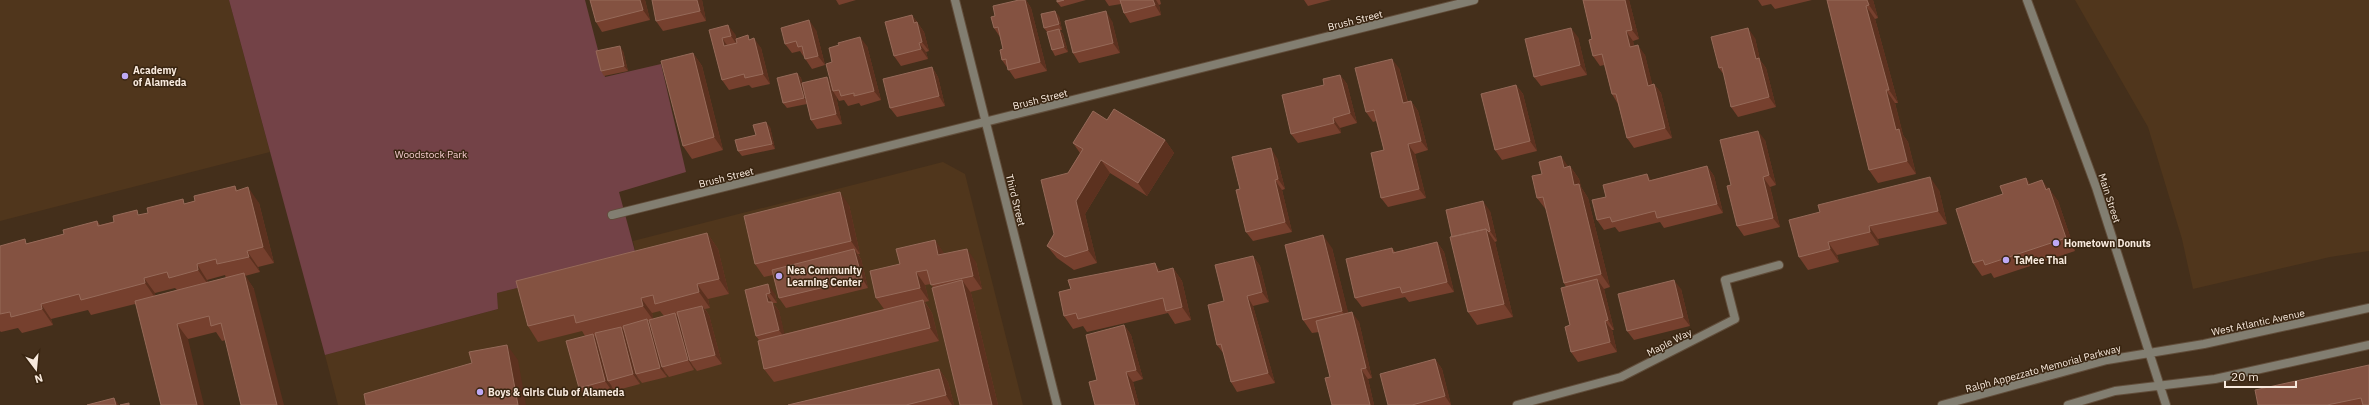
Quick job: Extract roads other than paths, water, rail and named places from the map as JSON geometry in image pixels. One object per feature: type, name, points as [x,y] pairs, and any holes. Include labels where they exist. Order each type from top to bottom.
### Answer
[{"type":"street","name":"Third Street","points":[[955,0],[1057,405]]},
{"type":"street","name":"Brush Street","points":[[612,215],[987,123],[1448,3],[1474,0]]},
{"type":"street","name":"Main Street","points":[[2027,0],[2096,186],[2166,405]]},
{"type":"street","name":"Maple Way","points":[[1517,405],[1622,377],[1735,319],[1725,280],[1779,265]]},
{"type":"street","name":"West Atlantic Avenue","points":[[2150,353],[2204,344],[2369,308]]},
{"type":"street","points":[[2068,405],[2115,391],[2215,378],[2369,345]]},
{"type":"street","name":"Ralph Appezzato Memorial Parkway","points":[[1942,405],[2107,360],[2150,353]]},
{"type":"place","name":"Academy of Alameda","points":[[125,76]]},
{"type":"place","name":"Hometown Donuts","points":[[2056,243]]},
{"type":"place","name":"TaMee Thai","points":[[2006,260]]},
{"type":"place","name":"Nea Community Learning Center","points":[[779,276]]},
{"type":"place","name":"Boys & Girls Club of Alameda","points":[[480,392]]},
{"type":"park label","name":"Woodstock Park","points":[[431,154]]}]
